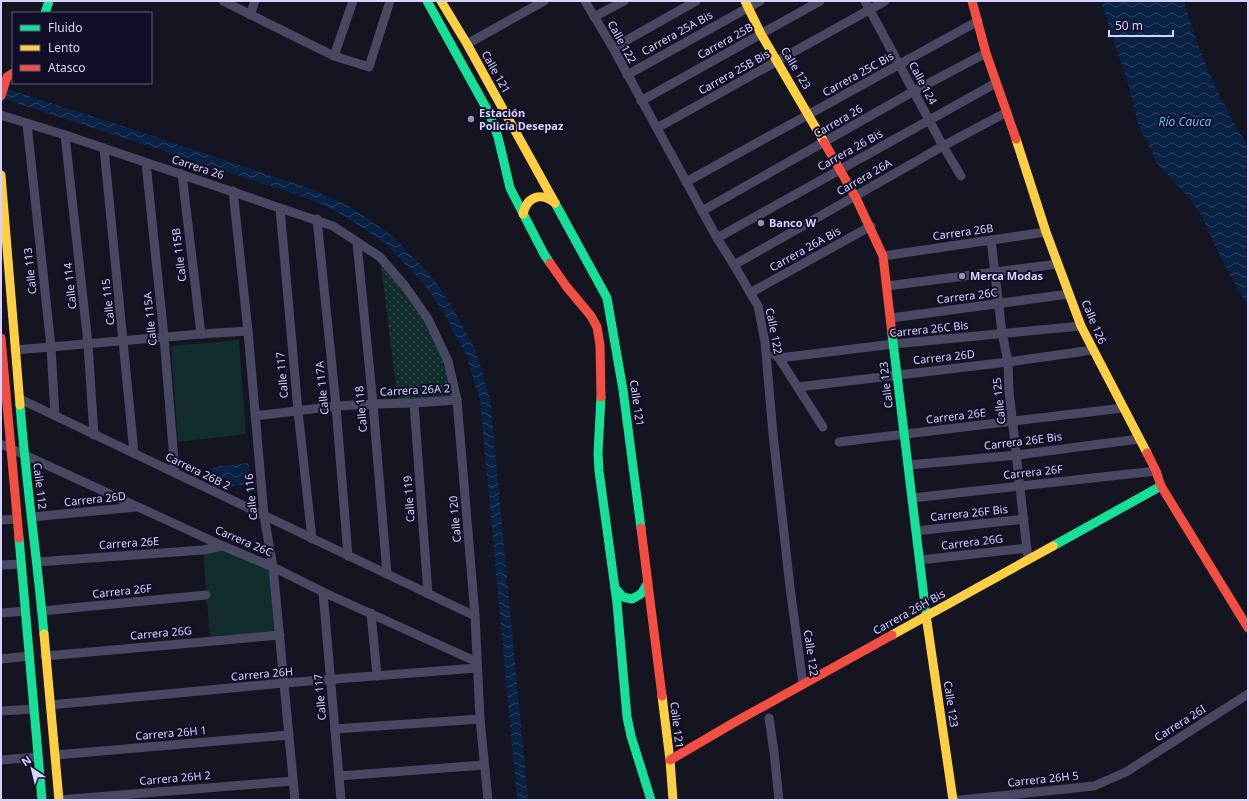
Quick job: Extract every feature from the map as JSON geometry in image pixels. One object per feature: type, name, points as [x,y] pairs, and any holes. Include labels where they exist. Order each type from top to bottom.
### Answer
[{"type":"street","points":[[45,12],[49,1]]},
{"type":"street","points":[[223,1],[334,56],[370,67],[390,1]]},
{"type":"street","points":[[250,15],[255,1]]},
{"type":"street","points":[[334,56],[353,1]]},
{"type":"street","points":[[426,1],[455,50],[489,113],[498,137],[510,188],[544,254],[566,286],[591,316],[598,327],[601,387],[598,453],[599,471],[615,588],[629,723],[637,758],[651,800]]},
{"type":"street","name":"Calle 121","points":[[441,1],[467,44],[607,298],[623,390],[670,760],[673,800]]},
{"type":"street","points":[[467,44],[544,1]]},
{"type":"street","name":"Calle 122","points":[[585,1],[613,48],[717,238],[758,306],[766,350],[776,462],[803,684]]},
{"type":"street","points":[[594,17],[624,1]]},
{"type":"street","points":[[613,48],[696,1]]},
{"type":"street","name":"Carrera 25A Bis","points":[[627,75],[746,4],[760,1]]},
{"type":"street","name":"Carrera 25B","points":[[641,101],[820,1]]},
{"type":"street","name":"Carrera 25B Bis","points":[[657,128],[778,61],[868,5],[885,1]]},
{"type":"street","name":"Calle 126","points":[[972,1],[996,83],[1007,112],[1046,232],[1081,326],[1156,471],[1161,486],[1248,628]]},
{"type":"street","name":"Calle 123","points":[[746,4],[762,34],[842,169],[871,226],[883,256],[926,616],[953,800]]},
{"type":"street","name":"Calle 124","points":[[868,5],[943,146],[961,176]]},
{"type":"street","name":"Carrera 25C Bis","points":[[686,182],[978,22]]},
{"type":"street","name":"Carrera 26","points":[[702,211],[914,91],[986,53]]},
{"type":"street","points":[[1,96],[10,75]]},
{"type":"street","name":"Carrera 26 Bis","points":[[717,238],[996,83]]},
{"type":"street","name":"Carrera 26A","points":[[734,265],[943,146],[1007,112]]},
{"type":"street","name":"Carrera 26","points":[[1,115],[233,190],[280,208],[317,219],[333,226],[380,257]]},
{"type":"street","name":"Calle 113","points":[[27,124],[51,347],[55,416]]},
{"type":"street","name":"Calle 114","points":[[65,135],[88,344],[94,435]]},
{"type":"street","name":"Calle 115","points":[[104,148],[134,453]]},
{"type":"street","name":"Calle 115A","points":[[146,163],[164,337],[175,473]]},
{"type":"street","name":"Calle 115B","points":[[182,174],[201,334]]},
{"type":"street","name":"Calle 112","points":[[1,175],[24,455],[37,562],[59,800]]},
{"type":"street","name":"Calle 116","points":[[233,190],[248,331],[264,516],[273,567],[295,800]]},
{"type":"street","points":[[523,214],[525,205],[537,196],[547,197],[555,203]]},
{"type":"street","name":"Calle 117","points":[[280,208],[298,411],[312,539]]},
{"type":"street","name":"Calle 117A","points":[[317,219],[336,406],[348,556]]},
{"type":"street","name":"Carrera 26A Bis","points":[[750,293],[871,226]]},
{"type":"street","name":"Carrera 26B","points":[[883,256],[1046,232]]},
{"type":"street","name":"Calle 125","points":[[991,240],[1002,333],[1008,362],[1028,559]]},
{"type":"street","name":"Calle 118","points":[[357,242],[387,574]]},
{"type":"street","name":"Calle 120","points":[[380,257],[405,286],[428,319],[448,361],[457,400],[475,616],[480,719],[488,800]]},
{"type":"street","points":[[887,286],[1058,264]]},
{"type":"street","name":"Carrera 26C","points":[[891,318],[1069,294]]},
{"type":"street","name":"Carrera 26C Bis","points":[[779,358],[894,344],[1081,326]]},
{"type":"street","points":[[15,350],[248,331]]},
{"type":"street","points":[[1,338],[3,386],[11,448],[42,800]]},
{"type":"street","points":[[766,350],[779,358],[798,387],[814,416],[823,427]]},
{"type":"street","name":"Carrera 26D","points":[[798,387],[897,374],[1008,362],[1093,350]]},
{"type":"street","name":"Carrera 26B 2","points":[[20,399],[475,616]]},
{"type":"street","name":"Carrera 26A 2","points":[[255,416],[336,406],[457,400]]},
{"type":"street","name":"Calle 119","points":[[414,403],[428,594]]},
{"type":"street","name":"Carrera 26E","points":[[839,442],[1123,408]]},
{"type":"street","name":"Carrera 26E Bis","points":[[909,465],[1017,455],[1139,439]]},
{"type":"street","name":"Carrera 26C","points":[[1,444],[223,546],[273,567],[477,665]]},
{"type":"street","name":"Carrera 26F","points":[[912,498],[1156,471]]},
{"type":"street","name":"Carrera 26H Bis","points":[[670,760],[803,684],[1161,486]]},
{"type":"street","name":"Carrera 26D","points":[[32,517],[137,507]]},
{"type":"street","points":[[1,520],[17,518]]},
{"type":"street","name":"Carrera 26F Bis","points":[[916,531],[1024,519]]},
{"type":"street","name":"Carrera 26E","points":[[37,562],[203,550],[223,546]]},
{"type":"street","name":"Carrera 26G","points":[[920,560],[1027,548]]},
{"type":"street","points":[[1,565],[21,564]]},
{"type":"street","points":[[615,588],[621,597],[632,599],[637,598],[642,594],[648,584]]},
{"type":"street","name":"Calle 117","points":[[323,592],[341,800]]},
{"type":"street","name":"Carrera 26F","points":[[41,611],[206,595]]},
{"type":"street","points":[[1,613],[25,611]]},
{"type":"street","points":[[371,613],[377,676]]},
{"type":"street","name":"Carrera 26G","points":[[45,656],[280,635]]},
{"type":"street","points":[[1,659],[29,656]]},
{"type":"street","name":"Carrera 26H","points":[[50,705],[284,683],[377,676],[477,665]]},
{"type":"street","name":"Carrera 26I","points":[[1126,772],[1248,694]]},
{"type":"street","points":[[1,712],[34,709]]},
{"type":"street","points":[[769,718],[779,800]]},
{"type":"street","points":[[335,730],[480,719]]},
{"type":"street","name":"Carrera 26H 1","points":[[55,755],[289,735]]},
{"type":"street","points":[[1,760],[38,757]]},
{"type":"street","points":[[339,776],[484,765]]},
{"type":"street","name":"Carrera 26H 5","points":[[960,800],[1094,786],[1126,772]]},
{"type":"street","name":"Carrera 26H 2","points":[[59,800],[293,781]]},
{"type":"green space","points":[[380,257],[405,286],[448,361],[457,400],[398,403]]},
{"type":"green space","points":[[239,340],[246,434],[178,442],[171,346]]},
{"type":"green space","points":[[223,546],[273,567],[280,635],[210,641],[203,550]]},
{"type":"water","name":"Río Cauca","points":[[1101,1],[1184,1],[1196,39],[1211,76],[1228,112],[1248,146],[1248,307],[1222,260],[1201,215],[1191,200],[1158,165],[1138,124],[1129,87]]},
{"type":"water","points":[[1,87],[311,189],[349,206],[394,237],[432,277],[452,306],[476,351],[490,398],[528,800],[517,800],[480,400],[466,355],[443,311],[424,284],[387,245],[343,215],[307,198],[1,98]]},
{"type":"water","points":[[249,463],[251,484],[214,488],[212,467]]},
{"type":"traffic: fast","points":[[45,12],[49,1]]},
{"type":"traffic: fast","points":[[427,1],[489,113],[498,137],[510,188],[550,263]]},
{"type":"traffic: fast","points":[[555,203],[607,298],[623,390],[641,528]]},
{"type":"traffic: fast","points":[[892,334],[927,622]]},
{"type":"traffic: fast","points":[[601,397],[598,453],[599,471],[617,603],[627,717],[631,736],[651,800]]},
{"type":"traffic: fast","points":[[20,405],[44,634]]},
{"type":"traffic: fast","points":[[1053,546],[1161,486]]},
{"type":"traffic: fast","points":[[19,538],[42,800]]},
{"type":"traffic: fast","points":[[615,588],[623,597],[632,599],[641,594],[647,584]]},
{"type":"traffic: slow","points":[[441,1],[467,44],[555,203]]},
{"type":"traffic: slow","points":[[745,1],[761,34],[824,142]]},
{"type":"traffic: slow","points":[[1016,139],[1046,232],[1081,326],[1147,453]]},
{"type":"traffic: slow","points":[[1,175],[20,405]]},
{"type":"traffic: slow","points":[[523,214],[528,203],[535,198],[545,198],[555,203]]},
{"type":"traffic: slow","points":[[892,635],[1053,546]]},
{"type":"traffic: slow","points":[[927,622],[953,800]]},
{"type":"traffic: slow","points":[[44,634],[59,800]]},
{"type":"traffic: slow","points":[[662,696],[670,760],[673,800]]},
{"type":"traffic: jam","points":[[972,1],[986,53],[1016,139]]},
{"type":"traffic: jam","points":[[1,96],[7,77],[12,74]]},
{"type":"traffic: jam","points":[[824,142],[856,198],[883,256],[892,334]]},
{"type":"traffic: jam","points":[[550,263],[566,286],[591,316],[597,327],[600,345],[601,397]]},
{"type":"traffic: jam","points":[[1,338],[19,538]]},
{"type":"traffic: jam","points":[[1147,453],[1156,471],[1161,486],[1248,628]]},
{"type":"traffic: jam","points":[[641,528],[662,696]]},
{"type":"traffic: jam","points":[[670,760],[735,722],[892,635]]},
{"type":"place","name":"Estación Policía Desepaz","points":[[471,119]]},
{"type":"place","name":"Banco W","points":[[761,223]]},
{"type":"place","name":"Merca Modas","points":[[962,276]]}]
